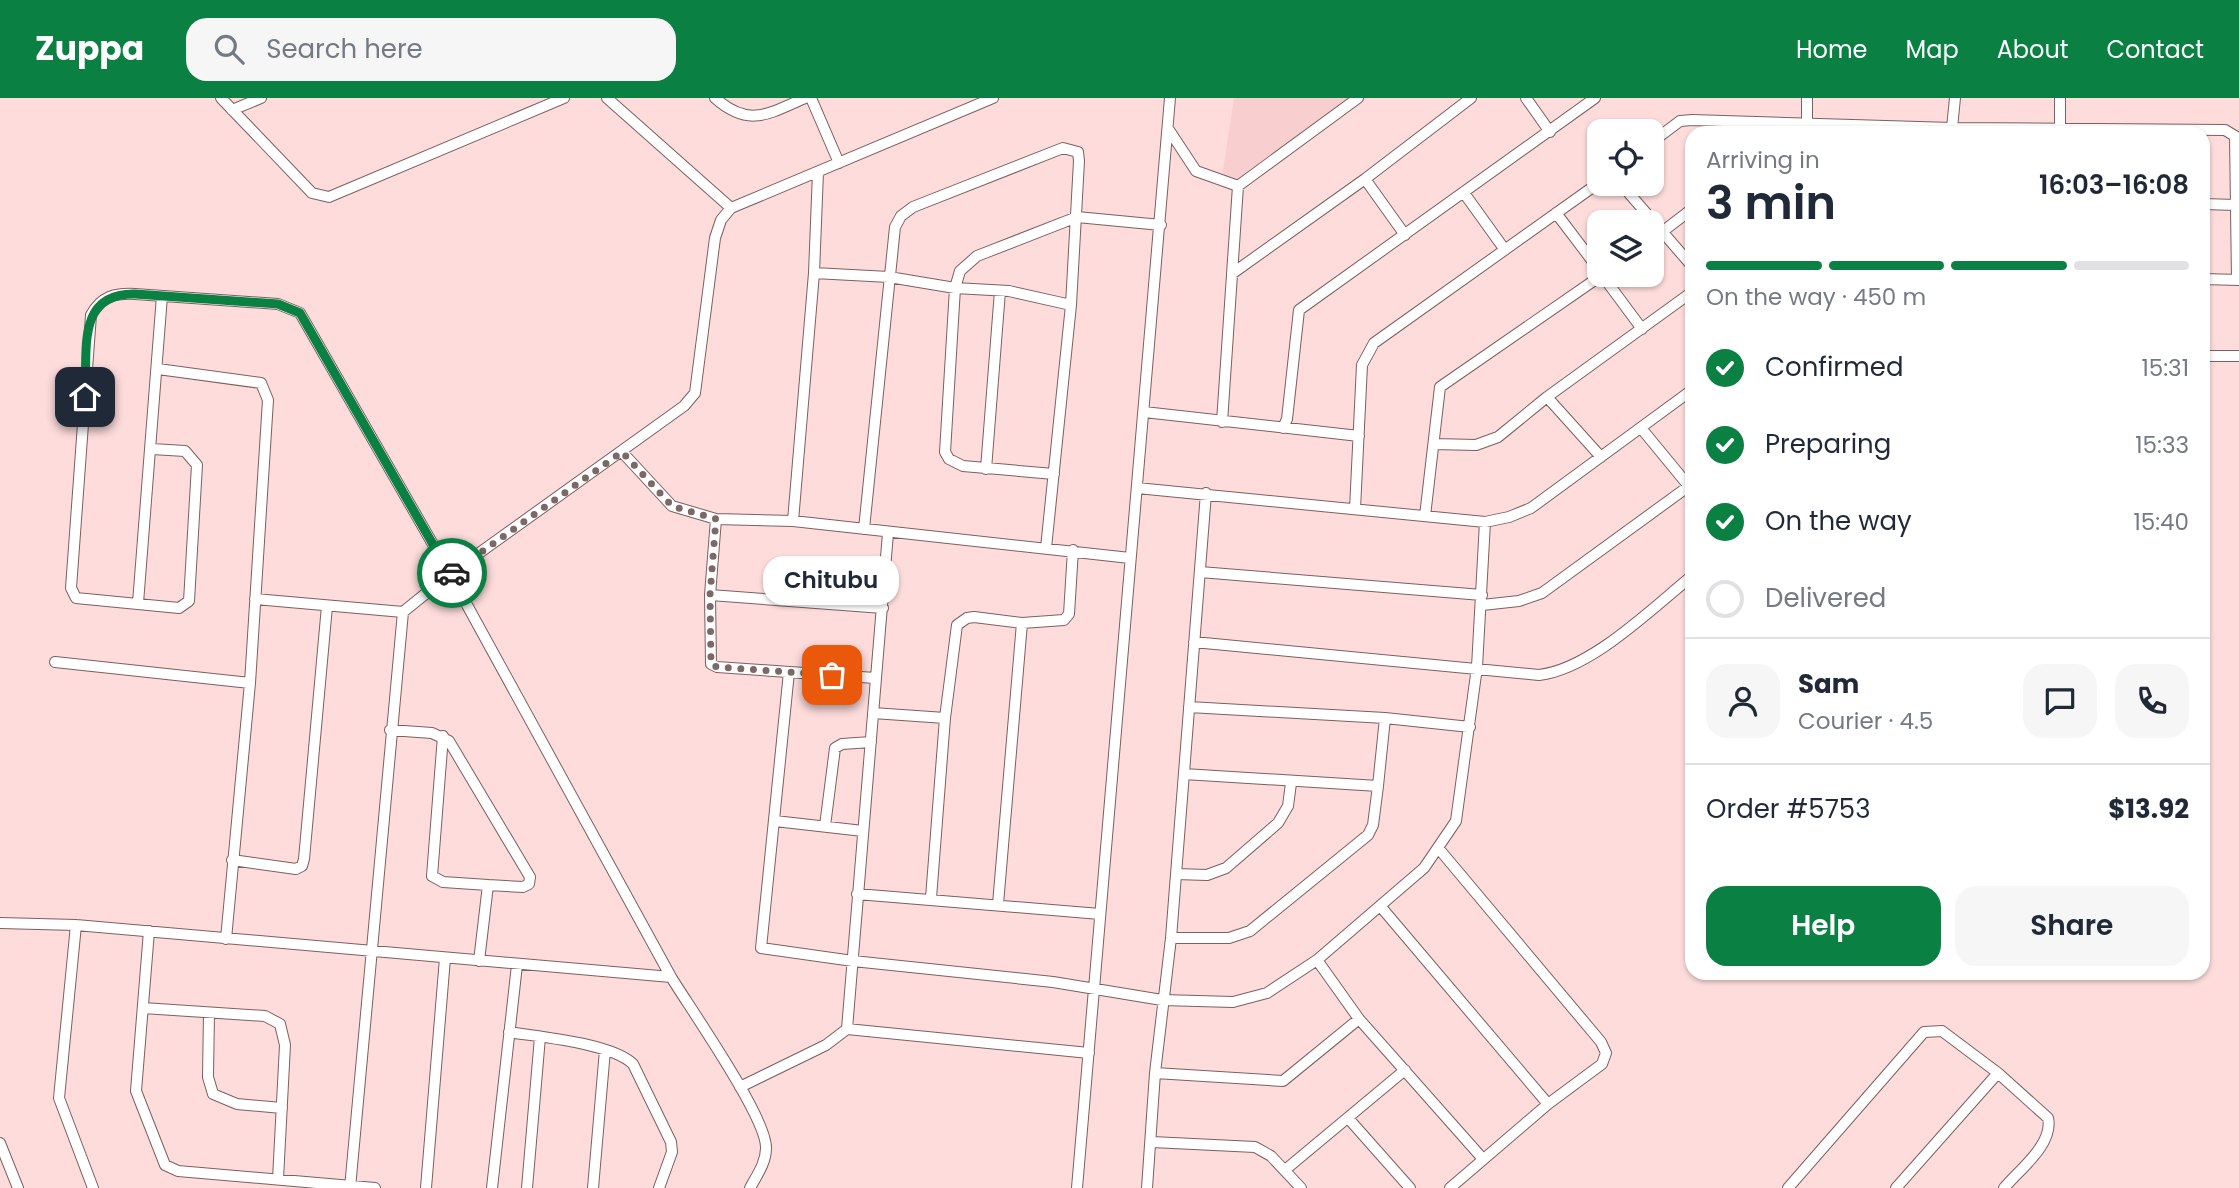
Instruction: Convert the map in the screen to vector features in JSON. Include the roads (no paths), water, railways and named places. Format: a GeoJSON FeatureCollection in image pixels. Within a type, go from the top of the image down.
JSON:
{"type":"FeatureCollection","features":[{"type":"Feature","properties":{"kind":"street"},"geometry":{"type":"LineString","coordinates":[[221,98],[312,193],[329,197],[564,98]]}},
{"type":"Feature","properties":{"kind":"street"},"geometry":{"type":"LineString","coordinates":[[233,110],[261,98]]}},
{"type":"Feature","properties":{"kind":"street"},"geometry":{"type":"LineString","coordinates":[[607,98],[731,208]]}},
{"type":"Feature","properties":{"kind":"street"},"geometry":{"type":"LineString","coordinates":[[715,98],[730,104],[748,117],[806,98]]}},
{"type":"Feature","properties":{"kind":"street"},"geometry":{"type":"LineString","coordinates":[[811,98],[839,163]]}},
{"type":"Feature","properties":{"kind":"street"},"geometry":{"type":"LineString","coordinates":[[255,599],[403,612],[450,574],[684,406],[695,393],[715,238],[731,208],[993,98]]}},
{"type":"Feature","properties":{"kind":"street"},"geometry":{"type":"LineString","coordinates":[[1077,1188],[1170,98]]}},
{"type":"Feature","properties":{"kind":"street"},"geometry":{"type":"LineString","coordinates":[[1238,186],[1357,98]]}},
{"type":"Feature","properties":{"kind":"street"},"geometry":{"type":"LineString","coordinates":[[1233,272],[1366,180],[1471,98]]}},
{"type":"Feature","properties":{"kind":"street"},"geometry":{"type":"LineString","coordinates":[[1526,98],[1550,132]]}},
{"type":"Feature","properties":{"kind":"street"},"geometry":{"type":"LineString","coordinates":[[1283,428],[1287,419],[1299,310],[1595,98]]}},
{"type":"Feature","properties":{"kind":"street"},"geometry":{"type":"LineString","coordinates":[[1807,98],[1807,124]]}},
{"type":"Feature","properties":{"kind":"street"},"geometry":{"type":"LineString","coordinates":[[1952,126],[1955,98]]}},
{"type":"Feature","properties":{"kind":"street"},"geometry":{"type":"LineString","coordinates":[[2060,98],[2060,126]]}},
{"type":"Feature","properties":{"kind":"street"},"geometry":{"type":"LineString","coordinates":[[1664,133],[1680,121],[1729,126]]}},
{"type":"Feature","properties":{"kind":"street"},"geometry":{"type":"LineString","coordinates":[[1778,126],[1833,126]]}},
{"type":"Feature","properties":{"kind":"street"},"geometry":{"type":"LineString","coordinates":[[1169,130],[1196,171],[1238,186]]}},
{"type":"Feature","properties":{"kind":"street"},"geometry":{"type":"LineString","coordinates":[[2210,132],[2231,132],[2235,136],[2238,280],[2210,279]]}},
{"type":"Feature","properties":{"kind":"street"},"geometry":{"type":"LineString","coordinates":[[864,529],[889,276],[895,228],[901,216],[913,207],[1063,148],[1077,152],[1077,217],[1071,305],[1046,548]]}},
{"type":"Feature","properties":{"kind":"street"},"geometry":{"type":"LineString","coordinates":[[793,522],[814,272],[818,172]]}},
{"type":"Feature","properties":{"kind":"street"},"geometry":{"type":"LineString","coordinates":[[1366,180],[1405,235]]}},
{"type":"Feature","properties":{"kind":"street"},"geometry":{"type":"LineString","coordinates":[[1222,422],[1238,186]]}},
{"type":"Feature","properties":{"kind":"street"},"geometry":{"type":"LineString","coordinates":[[1355,509],[1362,365],[1374,343],[1587,191]]}},
{"type":"Feature","properties":{"kind":"street"},"geometry":{"type":"LineString","coordinates":[[1464,193],[1505,250]]}},
{"type":"Feature","properties":{"kind":"street"},"geometry":{"type":"LineString","coordinates":[[1631,196],[1643,210]]}},
{"type":"Feature","properties":{"kind":"street"},"geometry":{"type":"LineString","coordinates":[[2210,204],[2236,205]]}},
{"type":"Feature","properties":{"kind":"street"},"geometry":{"type":"LineString","coordinates":[[1556,213],[1587,255]]}},
{"type":"Feature","properties":{"kind":"street"},"geometry":{"type":"LineString","coordinates":[[1664,230],[1685,214]]}},
{"type":"Feature","properties":{"kind":"street"},"geometry":{"type":"LineString","coordinates":[[1055,474],[986,469],[955,464],[949,459],[943,443],[955,288],[960,271],[977,256],[1077,217],[1161,225]]}},
{"type":"Feature","properties":{"kind":"street"},"geometry":{"type":"LineString","coordinates":[[1664,234],[1685,259]]}},
{"type":"Feature","properties":{"kind":"street"},"geometry":{"type":"LineString","coordinates":[[814,272],[889,276],[955,288],[1000,291],[1071,305]]}},
{"type":"Feature","properties":{"kind":"street"},"geometry":{"type":"LineString","coordinates":[[1425,516],[1440,387],[1587,284]]}},
{"type":"Feature","properties":{"kind":"street"},"geometry":{"type":"LineString","coordinates":[[1611,287],[1642,328]]}},
{"type":"Feature","properties":{"kind":"street"},"geometry":{"type":"LineString","coordinates":[[986,469],[1000,291]]}},
{"type":"Feature","properties":{"kind":"street"},"geometry":{"type":"LineString","coordinates":[[152,449],[185,451],[197,465],[190,596],[187,605],[179,608],[76,598],[71,588],[91,315],[104,298],[116,293],[278,304],[300,313],[450,574],[671,977],[740,1087],[766,1147],[764,1163],[750,1188]]}},
{"type":"Feature","properties":{"kind":"street"},"geometry":{"type":"LineString","coordinates":[[138,603],[162,296]]}},
{"type":"Feature","properties":{"kind":"street"},"geometry":{"type":"LineString","coordinates":[[1434,444],[1485,444],[1498,437],[1685,297]]}},
{"type":"Feature","properties":{"kind":"street"},"geometry":{"type":"LineString","coordinates":[[2210,356],[2239,356]]}},
{"type":"Feature","properties":{"kind":"street"},"geometry":{"type":"LineString","coordinates":[[158,369],[261,383],[268,400],[250,683],[226,939]]}},
{"type":"Feature","properties":{"kind":"street"},"geometry":{"type":"LineString","coordinates":[[1137,488],[1485,522],[1509,517],[1531,508],[1685,395]]}},
{"type":"Feature","properties":{"kind":"street"},"geometry":{"type":"LineString","coordinates":[[1548,397],[1601,457]]}},
{"type":"Feature","properties":{"kind":"street"},"geometry":{"type":"LineString","coordinates":[[1144,412],[1359,436]]}},
{"type":"Feature","properties":{"kind":"street"},"geometry":{"type":"LineString","coordinates":[[1641,428],[1685,481]]}},
{"type":"Feature","properties":{"kind":"street"},"geometry":{"type":"LineString","coordinates":[[622,452],[672,506],[716,519],[793,522],[1130,558]]}},
{"type":"Feature","properties":{"kind":"street"},"geometry":{"type":"LineString","coordinates":[[1200,572],[1482,600],[1519,601],[1542,593],[1685,492]]}},
{"type":"Feature","properties":{"kind":"street"},"geometry":{"type":"LineString","coordinates":[[1147,1188],[1162,1000],[1171,938],[1206,493]]}},
{"type":"Feature","properties":{"kind":"street"},"geometry":{"type":"LineString","coordinates":[[716,519],[710,595],[711,664],[717,667],[875,678]]}},
{"type":"Feature","properties":{"kind":"street"},"geometry":{"type":"LineString","coordinates":[[789,672],[761,948],[853,961],[1053,982],[1162,1000],[1233,1002],[1256,998],[1317,960],[1381,907],[1424,868],[1456,821],[1477,667],[1485,522]]}},
{"type":"Feature","properties":{"kind":"street"},"geometry":{"type":"LineString","coordinates":[[740,1087],[843,1036],[847,1029],[888,533]]}},
{"type":"Feature","properties":{"kind":"street"},"geometry":{"type":"LineString","coordinates":[[931,898],[945,719],[957,625],[974,617],[1022,623],[1052,623],[1064,620],[1069,614],[1073,550]]}},
{"type":"Feature","properties":{"kind":"street"},"geometry":{"type":"LineString","coordinates":[[1194,642],[1539,675],[1559,673],[1632,624],[1685,582]]}},
{"type":"Feature","properties":{"kind":"street"},"geometry":{"type":"LineString","coordinates":[[710,595],[883,608]]}},
{"type":"Feature","properties":{"kind":"street"},"geometry":{"type":"LineString","coordinates":[[232,860],[296,869],[302,866],[327,606]]}},
{"type":"Feature","properties":{"kind":"street"},"geometry":{"type":"LineString","coordinates":[[350,1187],[390,730],[403,612]]}},
{"type":"Feature","properties":{"kind":"street"},"geometry":{"type":"LineString","coordinates":[[998,904],[1022,623]]}},
{"type":"Feature","properties":{"kind":"street"},"geometry":{"type":"LineString","coordinates":[[55,662],[250,683]]}},
{"type":"Feature","properties":{"kind":"street"},"geometry":{"type":"LineString","coordinates":[[1189,707],[1385,718],[1470,727]]}},
{"type":"Feature","properties":{"kind":"street"},"geometry":{"type":"LineString","coordinates":[[873,713],[945,719]]}},
{"type":"Feature","properties":{"kind":"street"},"geometry":{"type":"LineString","coordinates":[[1171,938],[1229,938],[1250,931],[1368,835],[1373,825],[1385,718]]}},
{"type":"Feature","properties":{"kind":"street"},"geometry":{"type":"LineString","coordinates":[[390,730],[443,736],[460,756],[530,877],[527,887],[443,882],[432,876],[443,736]]}},
{"type":"Feature","properties":{"kind":"street"},"geometry":{"type":"LineString","coordinates":[[825,826],[835,748],[842,744],[871,742]]}},
{"type":"Feature","properties":{"kind":"street"},"geometry":{"type":"LineString","coordinates":[[1184,774],[1291,783],[1378,786]]}},
{"type":"Feature","properties":{"kind":"street"},"geometry":{"type":"LineString","coordinates":[[1176,874],[1207,875],[1226,868],[1278,823],[1288,806],[1291,783]]}},
{"type":"Feature","properties":{"kind":"street"},"geometry":{"type":"LineString","coordinates":[[775,821],[863,831]]}},
{"type":"Feature","properties":{"kind":"street"},"geometry":{"type":"LineString","coordinates":[[1439,849],[1604,1047],[1606,1059],[1548,1104],[1450,1188]]}},
{"type":"Feature","properties":{"kind":"street"},"geometry":{"type":"LineString","coordinates":[[479,961],[488,885]]}},
{"type":"Feature","properties":{"kind":"street"},"geometry":{"type":"LineString","coordinates":[[857,894],[1100,914]]}},
{"type":"Feature","properties":{"kind":"street"},"geometry":{"type":"LineString","coordinates":[[1381,907],[1548,1104]]}},
{"type":"Feature","properties":{"kind":"street"},"geometry":{"type":"LineString","coordinates":[[0,923],[76,925],[671,977]]}},
{"type":"Feature","properties":{"kind":"street"},"geometry":{"type":"LineString","coordinates":[[76,925],[59,1098],[93,1188]]}},
{"type":"Feature","properties":{"kind":"street"},"geometry":{"type":"LineString","coordinates":[[149,932],[136,1091],[165,1165],[178,1171],[375,1188]]}},
{"type":"Feature","properties":{"kind":"street"},"geometry":{"type":"LineString","coordinates":[[426,1188],[445,958]]}},
{"type":"Feature","properties":{"kind":"street"},"geometry":{"type":"LineString","coordinates":[[1317,960],[1359,1019],[1483,1159]]}},
{"type":"Feature","properties":{"kind":"street"},"geometry":{"type":"LineString","coordinates":[[492,1188],[517,965]]}},
{"type":"Feature","properties":{"kind":"street"},"geometry":{"type":"LineString","coordinates":[[143,1008],[265,1016],[280,1024],[285,1045],[278,1179]]}},
{"type":"Feature","properties":{"kind":"street"},"geometry":{"type":"LineString","coordinates":[[209,1013],[208,1077],[213,1094],[237,1104],[282,1108]]}},
{"type":"Feature","properties":{"kind":"street"},"geometry":{"type":"LineString","coordinates":[[1155,1073],[1283,1081],[1359,1019]]}},
{"type":"Feature","properties":{"kind":"street"},"geometry":{"type":"LineString","coordinates":[[847,1029],[1089,1053]]}},
{"type":"Feature","properties":{"kind":"street"},"geometry":{"type":"LineString","coordinates":[[1788,1188],[1924,1032],[1942,1031],[1998,1073],[2048,1118],[2050,1126],[2045,1141],[2004,1188]]}},
{"type":"Feature","properties":{"kind":"street"},"geometry":{"type":"LineString","coordinates":[[509,1032],[605,1050],[622,1055],[633,1063],[671,1142],[672,1152],[659,1188]]}},
{"type":"Feature","properties":{"kind":"street"},"geometry":{"type":"LineString","coordinates":[[527,1188],[540,1037]]}},
{"type":"Feature","properties":{"kind":"street"},"geometry":{"type":"LineString","coordinates":[[593,1188],[605,1050]]}},
{"type":"Feature","properties":{"kind":"street"},"geometry":{"type":"LineString","coordinates":[[1285,1170],[1405,1070]]}},
{"type":"Feature","properties":{"kind":"street"},"geometry":{"type":"LineString","coordinates":[[1896,1188],[1998,1073]]}},
{"type":"Feature","properties":{"kind":"street"},"geometry":{"type":"LineString","coordinates":[[1348,1118],[1410,1188]]}},
{"type":"Feature","properties":{"kind":"street"},"geometry":{"type":"LineString","coordinates":[[1152,1142],[1255,1147],[1264,1150],[1301,1188]]}},
{"type":"Feature","properties":{"kind":"street"},"geometry":{"type":"LineString","coordinates":[[0,1143],[18,1188]]}},
{"type":"Feature","properties":{"kind":"place","name":"Chitubu"},"geometry":{"type":"Point","coordinates":[832,675]}}]}
